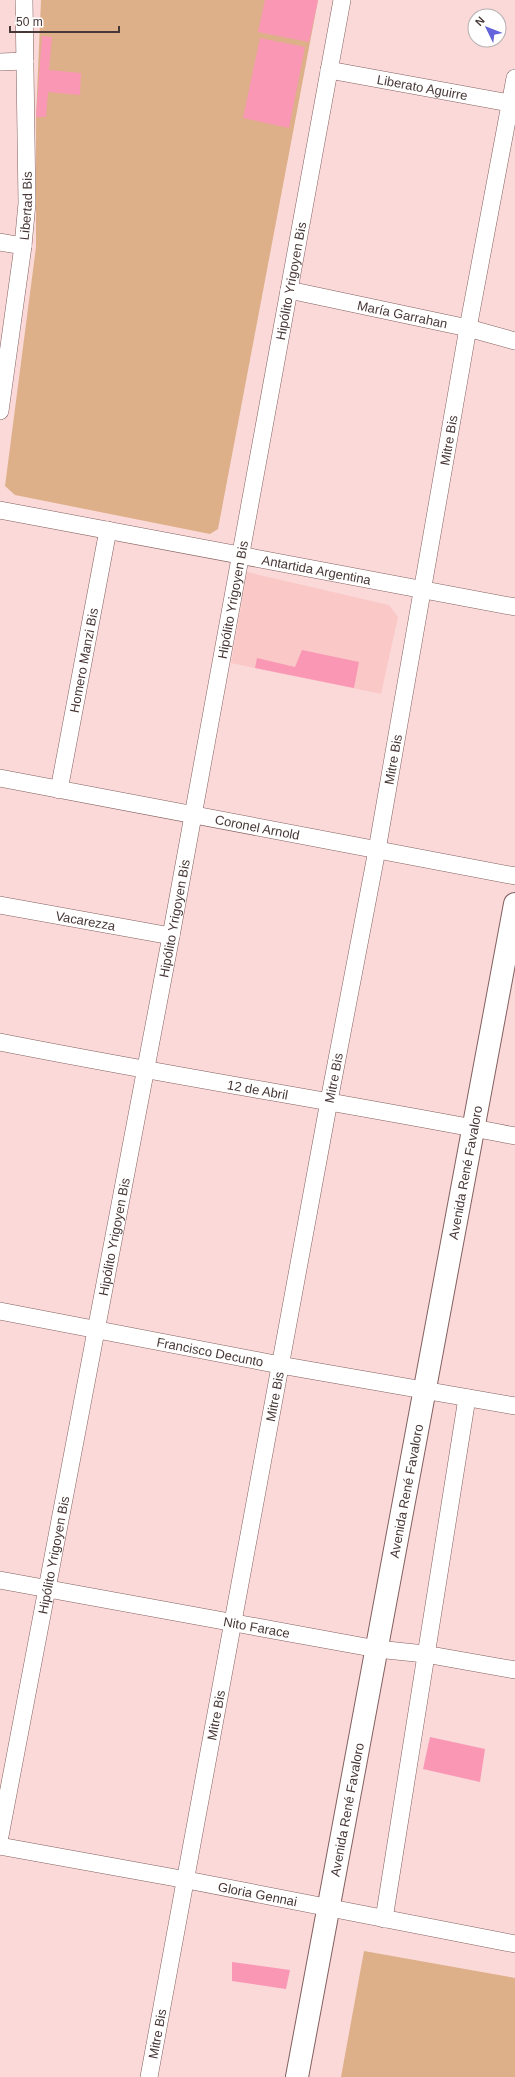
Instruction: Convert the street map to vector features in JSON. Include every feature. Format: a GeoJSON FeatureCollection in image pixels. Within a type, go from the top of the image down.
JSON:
{"type":"FeatureCollection","features":[{"type":"Feature","properties":{"kind":"main road","name":"Avenida René Favaloro"},"geometry":{"type":"LineString","coordinates":[[297,2077],[515,904]]}},
{"type":"Feature","properties":{"kind":"street","name":"Libertad Bis"},"geometry":{"type":"LineString","coordinates":[[0,411],[3,375],[23,246],[27,203],[24,0]]}},
{"type":"Feature","properties":{"kind":"street","name":"Hipólito Yrigoyen Bis"},"geometry":{"type":"LineString","coordinates":[[0,1836],[171,936],[342,0]]}},
{"type":"Feature","properties":{"kind":"street"},"geometry":{"type":"LineString","coordinates":[[0,62],[25,61]]}},
{"type":"Feature","properties":{"kind":"street","name":"Liberato Aguirre"},"geometry":{"type":"LineString","coordinates":[[329,70],[513,103]]}},
{"type":"Feature","properties":{"kind":"street","name":"Mitre Bis"},"geometry":{"type":"LineString","coordinates":[[149,2077],[187,1880],[232,1622],[377,850],[468,328],[513,103],[515,78]]}},
{"type":"Feature","properties":{"kind":"street"},"geometry":{"type":"LineString","coordinates":[[0,242],[23,246]]}},
{"type":"Feature","properties":{"kind":"street","name":"María Garrahan"},"geometry":{"type":"LineString","coordinates":[[289,290],[468,328],[515,341]]}},
{"type":"Feature","properties":{"kind":"street","name":"Antartida Argentina"},"geometry":{"type":"LineString","coordinates":[[0,510],[515,607]]}},
{"type":"Feature","properties":{"kind":"street","name":"Homero Manzi Bis"},"geometry":{"type":"LineString","coordinates":[[59,790],[108,530]]}},
{"type":"Feature","properties":{"kind":"street","name":"Coronel Arnold"},"geometry":{"type":"LineString","coordinates":[[0,778],[515,876]]}},
{"type":"Feature","properties":{"kind":"street","name":"Vacarezza"},"geometry":{"type":"LineString","coordinates":[[0,905],[171,936]]}},
{"type":"Feature","properties":{"kind":"street","name":"12 de Abril"},"geometry":{"type":"LineString","coordinates":[[0,1042],[145,1071],[329,1101],[515,1136]]}},
{"type":"Feature","properties":{"kind":"street","name":"Francisco Decunto"},"geometry":{"type":"LineString","coordinates":[[0,1311],[96,1331],[280,1365],[515,1406]]}},
{"type":"Feature","properties":{"kind":"street"},"geometry":{"type":"LineString","coordinates":[[384,1919],[425,1654],[467,1398]]}},
{"type":"Feature","properties":{"kind":"street","name":"Nito Farace"},"geometry":{"type":"LineString","coordinates":[[0,1580],[376,1649],[425,1654],[515,1670]]}},
{"type":"Feature","properties":{"kind":"street","name":"Gloria Gennai"},"geometry":{"type":"LineString","coordinates":[[0,1846],[187,1880],[515,1944]]}},
{"type":"Feature","properties":{"kind":"shaded area"},"geometry":{"type":"Polygon","coordinates":[[[41,0],[318,0],[218,529],[210,534],[15,495],[5,486],[36,247],[36,117],[41,0]]]}},
{"type":"Feature","properties":{"kind":"shaded area"},"geometry":{"type":"Polygon","coordinates":[[[247,572],[389,605],[398,617],[381,694],[231,663],[247,572]]]}},
{"type":"Feature","properties":{"kind":"shaded area"},"geometry":{"type":"Polygon","coordinates":[[[364,1951],[515,1978],[515,2077],[341,2077],[364,1951]]]}},
{"type":"Feature","properties":{"kind":"building"},"geometry":{"type":"Polygon","coordinates":[[[265,0],[318,0],[309,42],[258,32],[265,0]]]}},
{"type":"Feature","properties":{"kind":"building"},"geometry":{"type":"Polygon","coordinates":[[[42,36],[52,37],[49,70],[81,73],[80,95],[48,92],[46,117],[36,117],[42,36]]]}},
{"type":"Feature","properties":{"kind":"building"},"geometry":{"type":"Polygon","coordinates":[[[260,38],[305,47],[289,128],[243,118],[260,38]]]}},
{"type":"Feature","properties":{"kind":"building"},"geometry":{"type":"Polygon","coordinates":[[[302,650],[359,662],[354,688],[255,668],[257,658],[295,667],[302,650]]]}},
{"type":"Feature","properties":{"kind":"building"},"geometry":{"type":"Polygon","coordinates":[[[430,1737],[485,1749],[480,1782],[423,1769],[430,1737]]]}},
{"type":"Feature","properties":{"kind":"building"},"geometry":{"type":"Polygon","coordinates":[[[232,1962],[290,1970],[286,1989],[232,1981],[232,1962]]]}}]}
